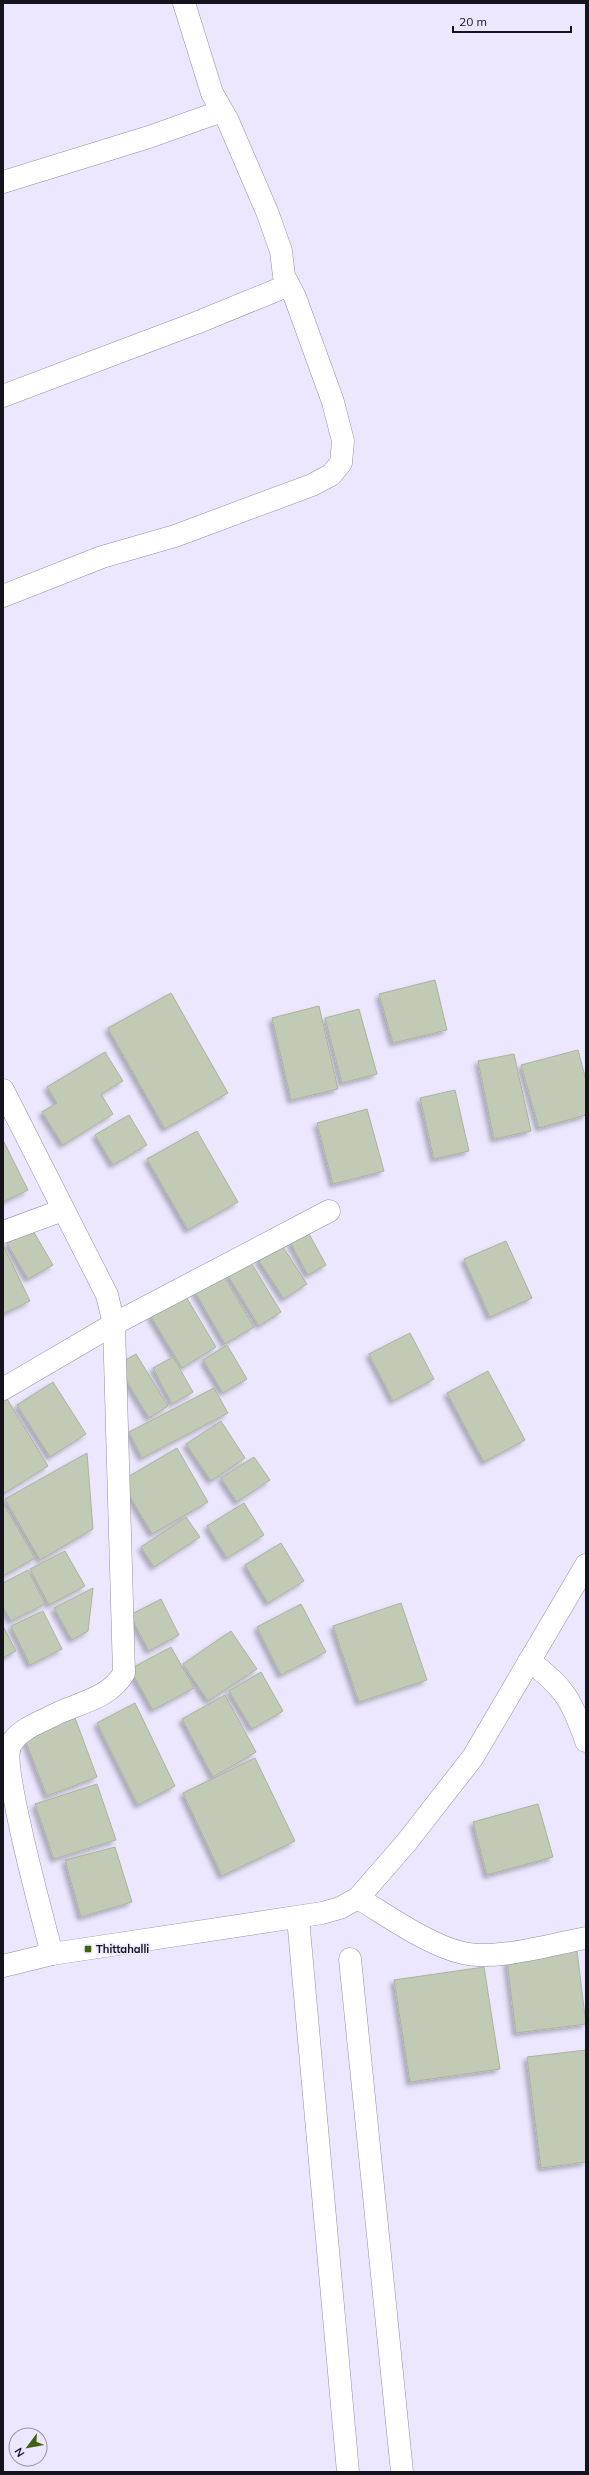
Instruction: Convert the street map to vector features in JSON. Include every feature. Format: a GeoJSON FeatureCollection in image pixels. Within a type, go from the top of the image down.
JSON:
{"type":"FeatureCollection","features":[{"type":"Feature","properties":{"kind":"street"},"geometry":{"type":"LineString","coordinates":[[3,596],[102,557],[175,536],[312,486],[331,475],[341,463],[343,441],[334,402],[289,285],[284,276],[281,251],[268,214],[205,74],[184,3]]}},
{"type":"Feature","properties":{"kind":"street"},"geometry":{"type":"LineString","coordinates":[[3,182],[222,111]]}},
{"type":"Feature","properties":{"kind":"street"},"geometry":{"type":"LineString","coordinates":[[3,396],[196,324],[289,285]]}},
{"type":"Feature","properties":{"kind":"street"},"geometry":{"type":"LineString","coordinates":[[3,1090],[107,1295],[114,1324],[124,1673],[117,1685],[108,1692],[60,1712],[7,1741],[8,1763],[15,1797],[52,1954]]}},
{"type":"Feature","properties":{"kind":"street"},"geometry":{"type":"LineString","coordinates":[[3,1232],[63,1210]]}},
{"type":"Feature","properties":{"kind":"street"},"geometry":{"type":"LineString","coordinates":[[3,1389],[114,1324],[329,1211]]}},
{"type":"Feature","properties":{"kind":"street"},"geometry":{"type":"LineString","coordinates":[[3,1966],[52,1954],[298,1918],[340,1908],[358,1898],[406,1843],[473,1757],[586,1565]]}},
{"type":"Feature","properties":{"kind":"street"},"geometry":{"type":"LineString","coordinates":[[529,1661],[554,1679],[574,1707],[586,1741]]}},
{"type":"Feature","properties":{"kind":"street"},"geometry":{"type":"LineString","coordinates":[[358,1898],[443,1947],[464,1954],[488,1955],[586,1938]]}},
{"type":"Feature","properties":{"kind":"street"},"geometry":{"type":"LineString","coordinates":[[298,1918],[348,2472]]}},
{"type":"Feature","properties":{"kind":"street"},"geometry":{"type":"LineString","coordinates":[[350,1959],[402,2472]]}},
{"type":"Feature","properties":{"kind":"building"},"geometry":{"type":"Polygon","coordinates":[[[435,980],[447,1030],[393,1043],[379,994],[435,980]]]}},
{"type":"Feature","properties":{"kind":"building"},"geometry":{"type":"Polygon","coordinates":[[[171,993],[228,1093],[165,1129],[108,1028],[171,993]]]}},
{"type":"Feature","properties":{"kind":"building"},"geometry":{"type":"Polygon","coordinates":[[[319,1006],[338,1089],[291,1100],[272,1018],[319,1006]]]}},
{"type":"Feature","properties":{"kind":"building"},"geometry":{"type":"Polygon","coordinates":[[[359,1009],[377,1074],[342,1083],[325,1018],[359,1009]]]}},
{"type":"Feature","properties":{"kind":"building"},"geometry":{"type":"Polygon","coordinates":[[[578,1050],[586,1080],[586,1115],[539,1128],[521,1065],[578,1050]]]}},
{"type":"Feature","properties":{"kind":"building"},"geometry":{"type":"Polygon","coordinates":[[[105,1052],[123,1081],[101,1094],[113,1114],[63,1145],[42,1112],[57,1103],[47,1087],[105,1052]]]}},
{"type":"Feature","properties":{"kind":"building"},"geometry":{"type":"Polygon","coordinates":[[[514,1054],[531,1131],[494,1139],[478,1061],[514,1054]]]}},
{"type":"Feature","properties":{"kind":"building"},"geometry":{"type":"Polygon","coordinates":[[[455,1090],[469,1151],[434,1159],[420,1098],[455,1090]]]}},
{"type":"Feature","properties":{"kind":"building"},"geometry":{"type":"Polygon","coordinates":[[[367,1109],[384,1171],[333,1184],[317,1123],[367,1109]]]}},
{"type":"Feature","properties":{"kind":"building"},"geometry":{"type":"Polygon","coordinates":[[[129,1115],[147,1145],[113,1165],[95,1135],[129,1115]]]}},
{"type":"Feature","properties":{"kind":"building"},"geometry":{"type":"Polygon","coordinates":[[[197,1131],[238,1202],[188,1230],[147,1159],[197,1131]]]}},
{"type":"Feature","properties":{"kind":"building"},"geometry":{"type":"Polygon","coordinates":[[[3,1140],[28,1190],[3,1202],[3,1140]]]}},
{"type":"Feature","properties":{"kind":"building"},"geometry":{"type":"Polygon","coordinates":[[[32,1229],[53,1265],[28,1279],[7,1243],[32,1229]]]}},
{"type":"Feature","properties":{"kind":"building"},"geometry":{"type":"Polygon","coordinates":[[[308,1232],[326,1265],[308,1275],[290,1242],[308,1232]]]}},
{"type":"Feature","properties":{"kind":"building"},"geometry":{"type":"Polygon","coordinates":[[[506,1241],[532,1298],[490,1317],[464,1259],[506,1241]]]}},
{"type":"Feature","properties":{"kind":"building"},"geometry":{"type":"Polygon","coordinates":[[[281,1244],[307,1284],[284,1299],[258,1259],[281,1244]]]}},
{"type":"Feature","properties":{"kind":"building"},"geometry":{"type":"Polygon","coordinates":[[[3,1245],[30,1301],[3,1314],[3,1245]]]}},
{"type":"Feature","properties":{"kind":"building"},"geometry":{"type":"Polygon","coordinates":[[[250,1261],[281,1312],[259,1326],[227,1274],[250,1261]]]}},
{"type":"Feature","properties":{"kind":"building"},"geometry":{"type":"Polygon","coordinates":[[[222,1273],[254,1327],[225,1344],[194,1290],[222,1273]]]}},
{"type":"Feature","properties":{"kind":"building"},"geometry":{"type":"Polygon","coordinates":[[[185,1295],[216,1347],[182,1368],[150,1315],[185,1295]]]}},
{"type":"Feature","properties":{"kind":"building"},"geometry":{"type":"Polygon","coordinates":[[[410,1333],[434,1379],[393,1401],[369,1354],[410,1333]]]}},
{"type":"Feature","properties":{"kind":"building"},"geometry":{"type":"Polygon","coordinates":[[[227,1345],[247,1379],[223,1393],[203,1360],[227,1345]]]}},
{"type":"Feature","properties":{"kind":"building"},"geometry":{"type":"Polygon","coordinates":[[[136,1354],[168,1406],[149,1418],[117,1365],[136,1354]]]}},
{"type":"Feature","properties":{"kind":"building"},"geometry":{"type":"Polygon","coordinates":[[[173,1357],[193,1392],[172,1404],[153,1368],[173,1357]]]}},
{"type":"Feature","properties":{"kind":"building"},"geometry":{"type":"Polygon","coordinates":[[[488,1371],[525,1440],[484,1462],[447,1393],[488,1371]]]}},
{"type":"Feature","properties":{"kind":"building"},"geometry":{"type":"Polygon","coordinates":[[[53,1382],[86,1434],[50,1457],[17,1405],[53,1382]]]}},
{"type":"Feature","properties":{"kind":"building"},"geometry":{"type":"Polygon","coordinates":[[[214,1388],[228,1413],[142,1458],[129,1432],[214,1388]]]}},
{"type":"Feature","properties":{"kind":"building"},"geometry":{"type":"Polygon","coordinates":[[[3,1394],[48,1466],[3,1494],[3,1394]]]}},
{"type":"Feature","properties":{"kind":"building"},"geometry":{"type":"Polygon","coordinates":[[[221,1421],[245,1458],[211,1481],[186,1444],[221,1421]]]}},
{"type":"Feature","properties":{"kind":"building"},"geometry":{"type":"Polygon","coordinates":[[[177,1448],[208,1502],[152,1534],[121,1481],[177,1448]]]}},
{"type":"Feature","properties":{"kind":"building"},"geometry":{"type":"Polygon","coordinates":[[[87,1453],[93,1529],[40,1560],[5,1499],[87,1453]]]}},
{"type":"Feature","properties":{"kind":"building"},"geometry":{"type":"Polygon","coordinates":[[[254,1457],[270,1480],[237,1502],[221,1478],[254,1457]]]}},
{"type":"Feature","properties":{"kind":"building"},"geometry":{"type":"Polygon","coordinates":[[[244,1503],[264,1535],[227,1558],[207,1526],[244,1503]]]}},
{"type":"Feature","properties":{"kind":"building"},"geometry":{"type":"Polygon","coordinates":[[[4,1505],[35,1558],[3,1576],[3,1506],[4,1505]]]}},
{"type":"Feature","properties":{"kind":"building"},"geometry":{"type":"Polygon","coordinates":[[[186,1517],[200,1537],[154,1567],[141,1547],[186,1517]]]}},
{"type":"Feature","properties":{"kind":"building"},"geometry":{"type":"Polygon","coordinates":[[[281,1543],[304,1581],[268,1603],[245,1565],[281,1543]]]}},
{"type":"Feature","properties":{"kind":"building"},"geometry":{"type":"Polygon","coordinates":[[[65,1551],[85,1586],[49,1605],[30,1569],[65,1551]]]}},
{"type":"Feature","properties":{"kind":"building"},"geometry":{"type":"Polygon","coordinates":[[[28,1570],[45,1604],[11,1621],[3,1607],[3,1583],[28,1570]]]}},
{"type":"Feature","properties":{"kind":"building"},"geometry":{"type":"Polygon","coordinates":[[[93,1588],[88,1631],[72,1640],[54,1608],[93,1588]]]}},
{"type":"Feature","properties":{"kind":"building"},"geometry":{"type":"Polygon","coordinates":[[[161,1599],[179,1635],[149,1651],[130,1615],[161,1599]]]}},
{"type":"Feature","properties":{"kind":"building"},"geometry":{"type":"Polygon","coordinates":[[[401,1603],[427,1680],[359,1702],[333,1626],[401,1603]]]}},
{"type":"Feature","properties":{"kind":"building"},"geometry":{"type":"Polygon","coordinates":[[[301,1604],[326,1652],[281,1675],[257,1627],[301,1604]]]}},
{"type":"Feature","properties":{"kind":"building"},"geometry":{"type":"Polygon","coordinates":[[[43,1611],[62,1649],[30,1665],[11,1626],[43,1611]]]}},
{"type":"Feature","properties":{"kind":"building"},"geometry":{"type":"Polygon","coordinates":[[[3,1626],[16,1651],[3,1658],[3,1626]]]}},
{"type":"Feature","properties":{"kind":"building"},"geometry":{"type":"Polygon","coordinates":[[[231,1631],[257,1669],[208,1701],[183,1664],[231,1631]]]}},
{"type":"Feature","properties":{"kind":"building"},"geometry":{"type":"Polygon","coordinates":[[[171,1647],[194,1688],[153,1710],[130,1669],[171,1647]]]}},
{"type":"Feature","properties":{"kind":"building"},"geometry":{"type":"Polygon","coordinates":[[[261,1672],[283,1711],[252,1729],[229,1691],[261,1672]]]}},
{"type":"Feature","properties":{"kind":"building"},"geometry":{"type":"Polygon","coordinates":[[[225,1695],[256,1752],[213,1777],[182,1719],[225,1695]]]}},
{"type":"Feature","properties":{"kind":"building"},"geometry":{"type":"Polygon","coordinates":[[[135,1703],[175,1786],[138,1805],[97,1723],[135,1703]]]}},
{"type":"Feature","properties":{"kind":"building"},"geometry":{"type":"Polygon","coordinates":[[[75,1718],[97,1777],[47,1796],[24,1737],[75,1718]]]}},
{"type":"Feature","properties":{"kind":"building"},"geometry":{"type":"Polygon","coordinates":[[[255,1758],[295,1841],[222,1876],[183,1793],[255,1758]]]}},
{"type":"Feature","properties":{"kind":"building"},"geometry":{"type":"Polygon","coordinates":[[[97,1784],[116,1840],[54,1859],[35,1804],[97,1784]]]}},
{"type":"Feature","properties":{"kind":"building"},"geometry":{"type":"Polygon","coordinates":[[[538,1804],[553,1857],[487,1875],[473,1822],[538,1804]]]}},
{"type":"Feature","properties":{"kind":"building"},"geometry":{"type":"Polygon","coordinates":[[[115,1847],[132,1902],[81,1917],[65,1860],[115,1847]]]}},
{"type":"Feature","properties":{"kind":"building"},"geometry":{"type":"Polygon","coordinates":[[[577,1951],[586,2024],[516,2033],[507,1961],[577,1951]]]}},
{"type":"Feature","properties":{"kind":"building"},"geometry":{"type":"Polygon","coordinates":[[[484,1967],[500,2069],[410,2082],[394,1980],[484,1967]]]}},
{"type":"Feature","properties":{"kind":"building"},"geometry":{"type":"Polygon","coordinates":[[[586,2050],[586,2162],[541,2168],[527,2057],[586,2050]]]}},
{"type":"Feature","properties":{"kind":"place","name":"Thittahalli"},"geometry":{"type":"Point","coordinates":[88,1949]}}]}
